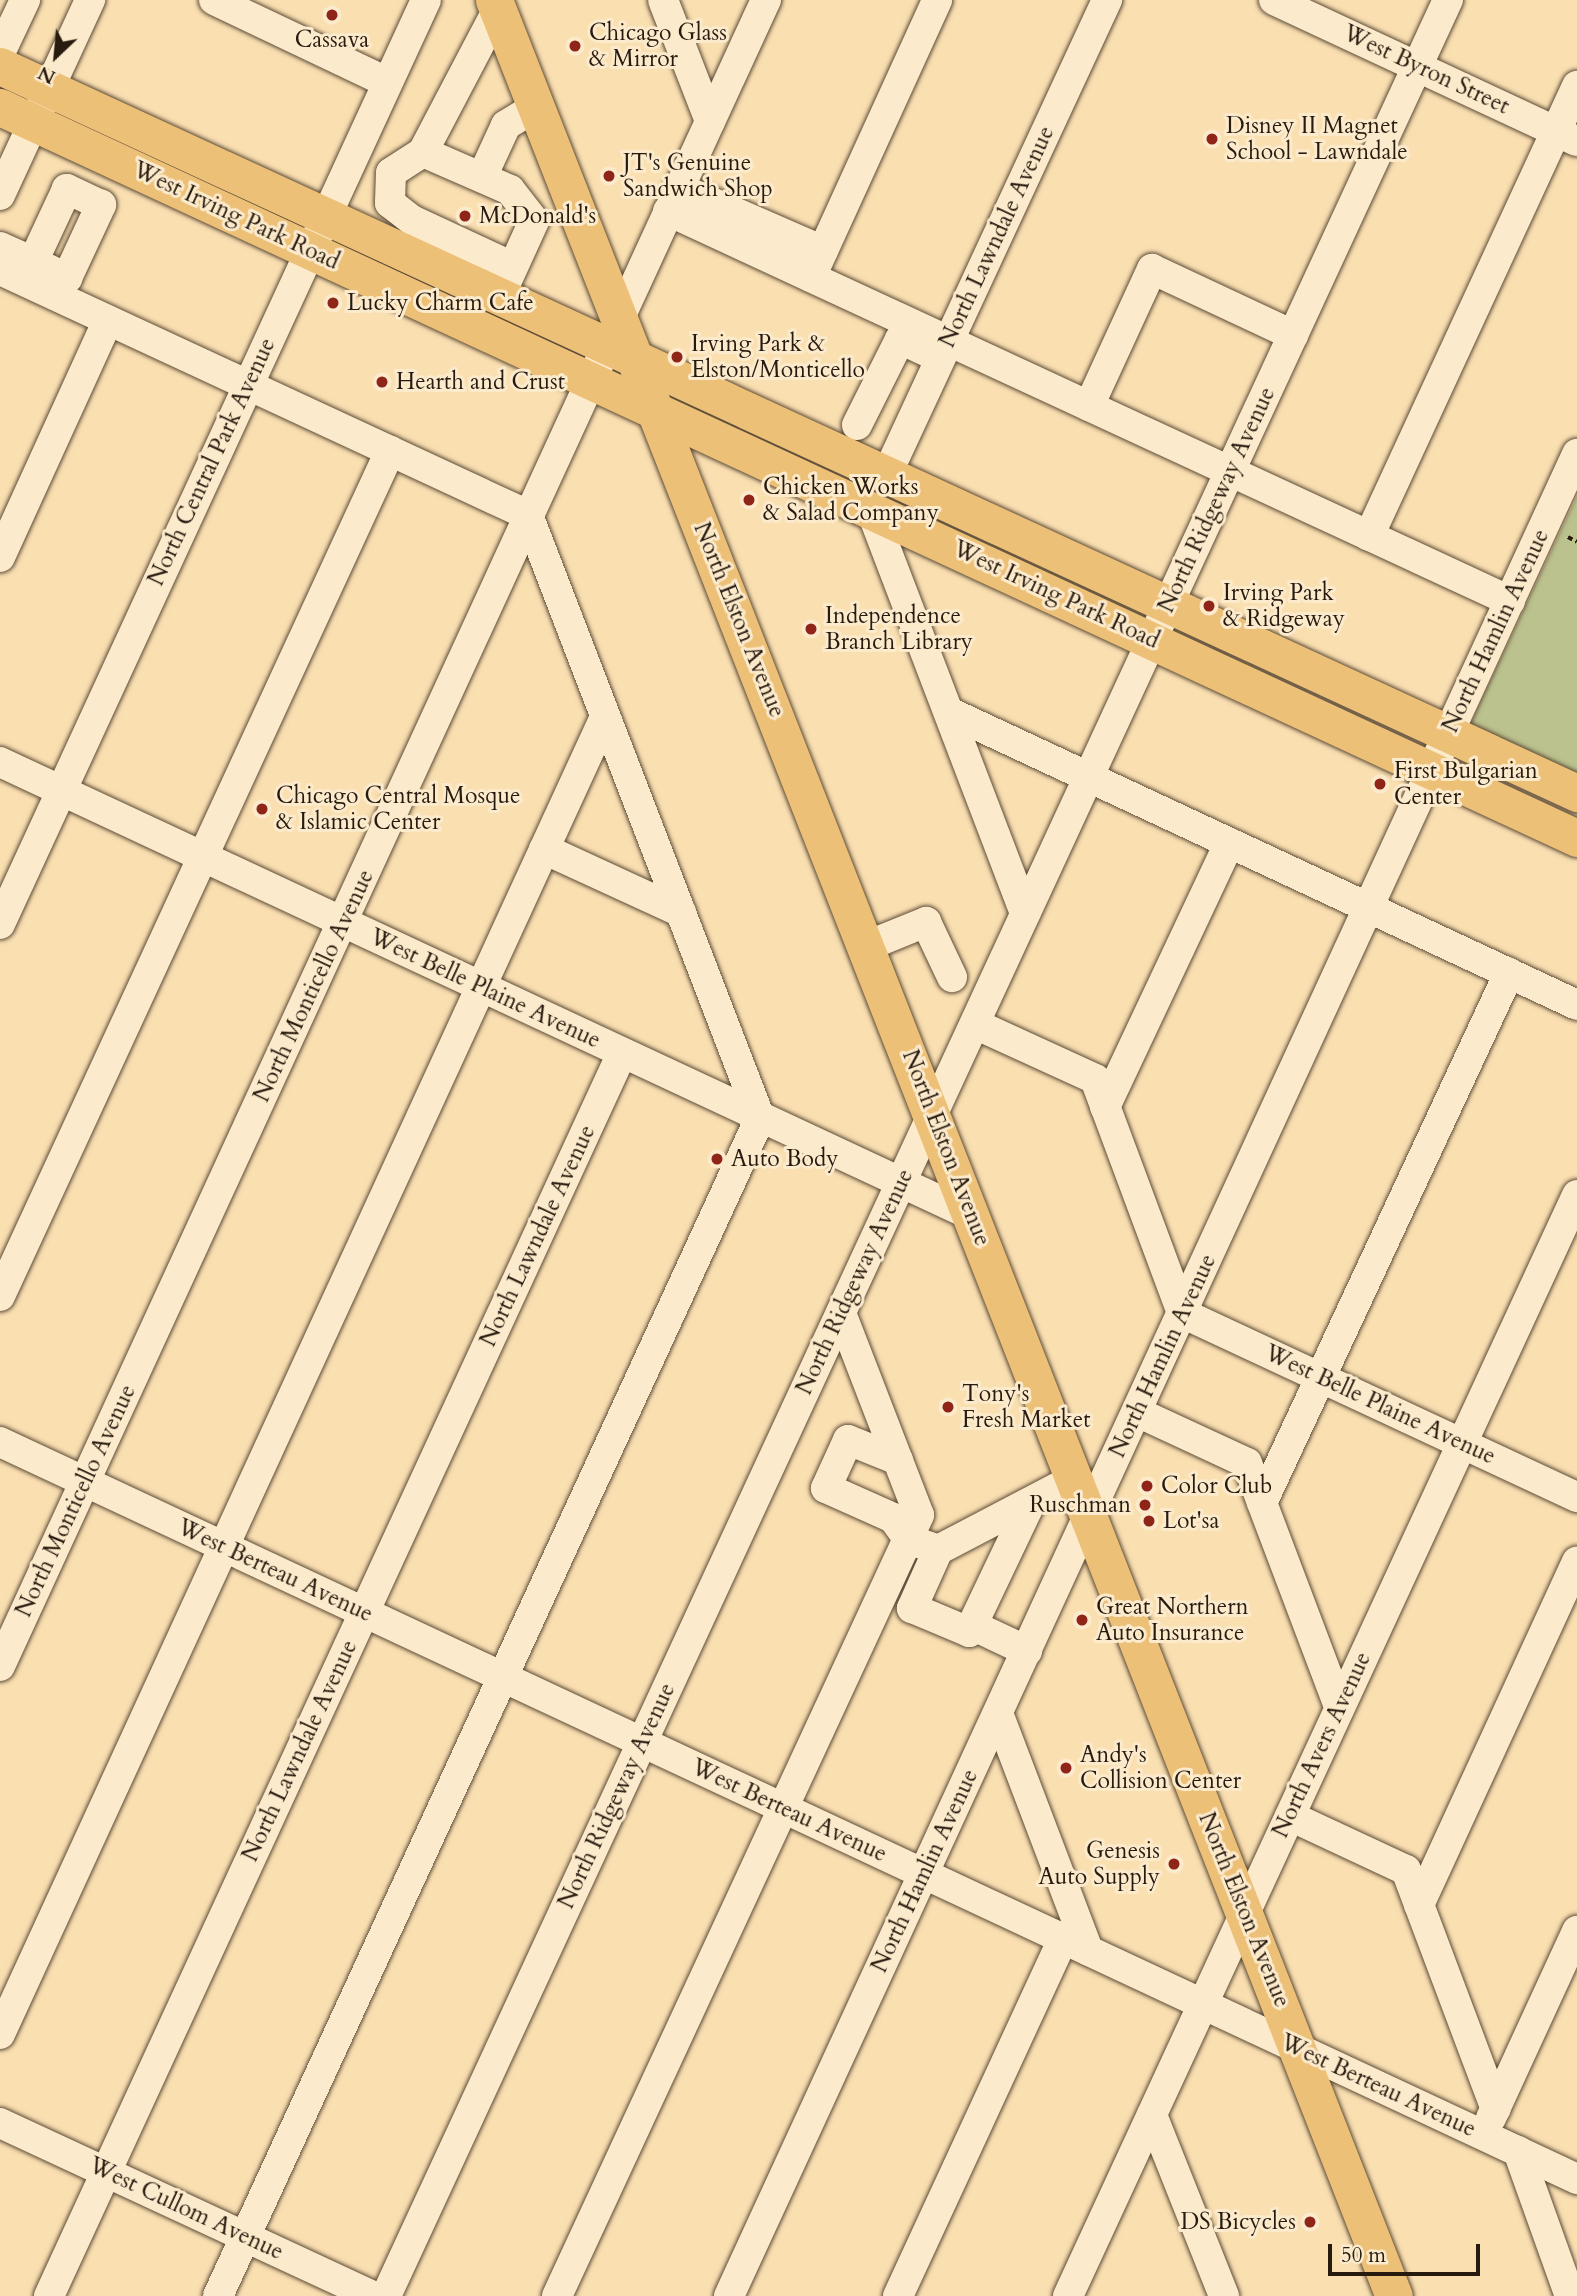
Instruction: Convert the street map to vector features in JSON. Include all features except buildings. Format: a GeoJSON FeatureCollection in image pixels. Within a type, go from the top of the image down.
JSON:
{"type":"FeatureCollection","features":[{"type":"Feature","properties":{"kind":"main road","name":"North Elston Avenue"},"geometry":{"type":"LineString","coordinates":[[496,5],[620,339],[656,411],[1394,2296]]}},
{"type":"Feature","properties":{"kind":"main road","name":"West Irving Park Road"},"geometry":{"type":"LineString","coordinates":[[0,66],[325,215],[506,281],[887,474],[1577,793]]}},
{"type":"Feature","properties":{"kind":"main road","name":"West Irving Park Road"},"geometry":{"type":"LineString","coordinates":[[0,107],[1577,838]]}},
{"type":"Feature","properties":{"kind":"street"},"geometry":{"type":"LineString","coordinates":[[0,53],[25,0]]}},
{"type":"Feature","properties":{"kind":"street"},"geometry":{"type":"LineString","coordinates":[[0,195],[90,0]]}},
{"type":"Feature","properties":{"kind":"street"},"geometry":{"type":"LineString","coordinates":[[214,0],[253,8],[387,82]]}},
{"type":"Feature","properties":{"kind":"street","name":"North Central Park Avenue"},"geometry":{"type":"LineString","coordinates":[[0,924],[426,0]]}},
{"type":"Feature","properties":{"kind":"street"},"geometry":{"type":"LineString","coordinates":[[663,0],[710,121]]}},
{"type":"Feature","properties":{"kind":"street","name":"North Monticello Avenue"},"geometry":{"type":"LineString","coordinates":[[0,1666],[344,923],[590,380],[620,339],[673,199],[766,0]]}},
{"type":"Feature","properties":{"kind":"street"},"geometry":{"type":"LineString","coordinates":[[817,264],[937,0]]}},
{"type":"Feature","properties":{"kind":"street","name":"North Lawndale Avenue"},"geometry":{"type":"LineString","coordinates":[[887,474],[1107,0]]}},
{"type":"Feature","properties":{"kind":"street","name":"West Byron Street"},"geometry":{"type":"LineString","coordinates":[[1275,0],[1567,136]]}},
{"type":"Feature","properties":{"kind":"street","name":"North Ridgeway Avenue"},"geometry":{"type":"LineString","coordinates":[[386,2296],[1448,0]]}},
{"type":"Feature","properties":{"kind":"street"},"geometry":{"type":"LineString","coordinates":[[423,152],[510,190],[534,221],[506,281],[390,203],[391,173],[423,152],[496,5]]}},
{"type":"Feature","properties":{"kind":"street"},"geometry":{"type":"LineString","coordinates":[[1369,536],[1567,136],[1577,86]]}},
{"type":"Feature","properties":{"kind":"street"},"geometry":{"type":"LineString","coordinates":[[482,177],[506,125],[536,107]]}},
{"type":"Feature","properties":{"kind":"street"},"geometry":{"type":"LineString","coordinates":[[673,199],[817,264],[945,350]]}},
{"type":"Feature","properties":{"kind":"street"},"geometry":{"type":"LineString","coordinates":[[0,247],[33,262]]}},
{"type":"Feature","properties":{"kind":"street"},"geometry":{"type":"LineString","coordinates":[[1089,406],[1152,269],[1293,335]]}},
{"type":"Feature","properties":{"kind":"street"},"geometry":{"type":"LineString","coordinates":[[0,270],[528,515],[760,1118],[218,2296]]}},
{"type":"Feature","properties":{"kind":"street"},"geometry":{"type":"LineString","coordinates":[[0,557],[108,320]]}},
{"type":"Feature","properties":{"kind":"street"},"geometry":{"type":"LineString","coordinates":[[857,425],[900,339],[945,350],[1089,406],[1510,601]]}},
{"type":"Feature","properties":{"kind":"street"},"geometry":{"type":"LineString","coordinates":[[0,1296],[390,451]]}},
{"type":"Feature","properties":{"kind":"street","name":"North Hamlin Avenue"},"geometry":{"type":"LineString","coordinates":[[729,2296],[1577,454]]}},
{"type":"Feature","properties":{"kind":"street"},"geometry":{"type":"LineString","coordinates":[[871,510],[1026,914]]}},
{"type":"Feature","properties":{"kind":"street"},"geometry":{"type":"LineString","coordinates":[[948,712],[1577,1005]]}},
{"type":"Feature","properties":{"kind":"street"},"geometry":{"type":"LineString","coordinates":[[0,2034],[605,717]]}},
{"type":"Feature","properties":{"kind":"street","name":"West Belle Plaine Avenue"},"geometry":{"type":"LineString","coordinates":[[0,762],[971,1215]]}},
{"type":"Feature","properties":{"kind":"street"},"geometry":{"type":"LineString","coordinates":[[1105,1107],[1229,843]]}},
{"type":"Feature","properties":{"kind":"street"},"geometry":{"type":"LineString","coordinates":[[544,849],[681,912]]}},
{"type":"Feature","properties":{"kind":"street"},"geometry":{"type":"LineString","coordinates":[[867,946],[926,922],[952,976]]}},
{"type":"Feature","properties":{"kind":"street"},"geometry":{"type":"LineString","coordinates":[[1262,1503],[1509,973]]}},
{"type":"Feature","properties":{"kind":"street"},"geometry":{"type":"LineString","coordinates":[[975,1024],[1095,1079],[1182,1313]]}},
{"type":"Feature","properties":{"kind":"street","name":"North Lawndale Avenue"},"geometry":{"type":"LineString","coordinates":[[49,2296],[622,1053]]}},
{"type":"Feature","properties":{"kind":"street","name":"North Avers Avenue"},"geometry":{"type":"LineString","coordinates":[[1069,2296],[1577,1195]]}},
{"type":"Feature","properties":{"kind":"street"},"geometry":{"type":"LineString","coordinates":[[557,2296],[919,1515],[841,1312]]}},
{"type":"Feature","properties":{"kind":"street","name":"West Belle Plaine Avenue"},"geometry":{"type":"LineString","coordinates":[[1182,1313],[1577,1497]]}},
{"type":"Feature","properties":{"kind":"street"},"geometry":{"type":"LineString","coordinates":[[1137,1412],[1247,1463],[1339,1706]]}},
{"type":"Feature","properties":{"kind":"street"},"geometry":{"type":"LineString","coordinates":[[898,1460],[848,1440],[826,1488],[893,1518],[908,1539],[938,1550]]}},
{"type":"Feature","properties":{"kind":"street","name":"West Berteau Avenue"},"geometry":{"type":"LineString","coordinates":[[0,1442],[1299,2049],[1490,2122],[1518,2151],[1577,2179]]}},
{"type":"Feature","properties":{"kind":"street"},"geometry":{"type":"LineString","coordinates":[[1029,1506],[969,1632],[912,1608],[938,1550],[1029,1506],[1074,1479]]}},
{"type":"Feature","properties":{"kind":"street"},"geometry":{"type":"LineString","coordinates":[[1419,1905],[1577,1562]]}},
{"type":"Feature","properties":{"kind":"street"},"geometry":{"type":"LineString","coordinates":[[972,1625],[1027,1651]]}},
{"type":"Feature","properties":{"kind":"street"},"geometry":{"type":"LineString","coordinates":[[898,2296],[1075,1944],[998,1713]]}},
{"type":"Feature","properties":{"kind":"street"},"geometry":{"type":"LineString","coordinates":[[1290,1816],[1406,1870],[1490,2122]]}},
{"type":"Feature","properties":{"kind":"street"},"geometry":{"type":"LineString","coordinates":[[1490,2122],[1577,1931]]}},
{"type":"Feature","properties":{"kind":"street"},"geometry":{"type":"LineString","coordinates":[[1152,2115],[1224,2296]]}},
{"type":"Feature","properties":{"kind":"street","name":"West Cullom Avenue"},"geometry":{"type":"LineString","coordinates":[[0,2123],[372,2296]]}},
{"type":"Feature","properties":{"kind":"street"},"geometry":{"type":"LineString","coordinates":[[1518,2151],[1570,2296]]}},
{"type":"Feature","properties":{"kind":"path"},"geometry":{"type":"LineString","coordinates":[[1568,537],[1577,541]]}},
{"type":"Feature","properties":{"kind":"green space"},"geometry":{"type":"Polygon","coordinates":[[[1577,496],[1577,780],[1468,729],[1577,496]]]}},
{"type":"Feature","properties":{"kind":"place","name":"Cassava"},"geometry":{"type":"Point","coordinates":[332,15]}},
{"type":"Feature","properties":{"kind":"place","name":"Chicago Glass & Mirror"},"geometry":{"type":"Point","coordinates":[575,46]}},
{"type":"Feature","properties":{"kind":"place","name":"Disney II Magnet School - Lawndale"},"geometry":{"type":"Point","coordinates":[1212,139]}},
{"type":"Feature","properties":{"kind":"place","name":"JT's Genuine Sandwich Shop"},"geometry":{"type":"Point","coordinates":[609,176]}},
{"type":"Feature","properties":{"kind":"place","name":"McDonald's"},"geometry":{"type":"Point","coordinates":[465,216]}},
{"type":"Feature","properties":{"kind":"place","name":"Lucky Charm Cafe"},"geometry":{"type":"Point","coordinates":[333,303]}},
{"type":"Feature","properties":{"kind":"place","name":"Irving Park & Elston/Monticello"},"geometry":{"type":"Point","coordinates":[677,357]}},
{"type":"Feature","properties":{"kind":"place","name":"Hearth and Crust"},"geometry":{"type":"Point","coordinates":[382,382]}},
{"type":"Feature","properties":{"kind":"place","name":"Chicken Works & Salad Company"},"geometry":{"type":"Point","coordinates":[749,500]}},
{"type":"Feature","properties":{"kind":"place","name":"Irving Park & Ridgeway"},"geometry":{"type":"Point","coordinates":[1209,606]}},
{"type":"Feature","properties":{"kind":"place","name":"Independence Branch Library"},"geometry":{"type":"Point","coordinates":[811,629]}},
{"type":"Feature","properties":{"kind":"place","name":"First Bulgarian Center"},"geometry":{"type":"Point","coordinates":[1380,784]}},
{"type":"Feature","properties":{"kind":"place","name":"Chicago Central Mosque & Islamic Center"},"geometry":{"type":"Point","coordinates":[262,809]}},
{"type":"Feature","properties":{"kind":"place","name":"Auto Body"},"geometry":{"type":"Point","coordinates":[717,1159]}},
{"type":"Feature","properties":{"kind":"place","name":"Tony's Fresh Market"},"geometry":{"type":"Point","coordinates":[948,1407]}},
{"type":"Feature","properties":{"kind":"place","name":"Color Club"},"geometry":{"type":"Point","coordinates":[1147,1486]}},
{"type":"Feature","properties":{"kind":"place","name":"Ruschman"},"geometry":{"type":"Point","coordinates":[1145,1505]}},
{"type":"Feature","properties":{"kind":"place","name":"Lot'sa"},"geometry":{"type":"Point","coordinates":[1149,1521]}},
{"type":"Feature","properties":{"kind":"place","name":"Great Northern Auto Insurance"},"geometry":{"type":"Point","coordinates":[1082,1620]}},
{"type":"Feature","properties":{"kind":"place","name":"Andy's Collision Center"},"geometry":{"type":"Point","coordinates":[1066,1768]}},
{"type":"Feature","properties":{"kind":"place","name":"Genesis Auto Supply"},"geometry":{"type":"Point","coordinates":[1174,1864]}},
{"type":"Feature","properties":{"kind":"place","name":"DS Bicycles"},"geometry":{"type":"Point","coordinates":[1310,2222]}}]}
